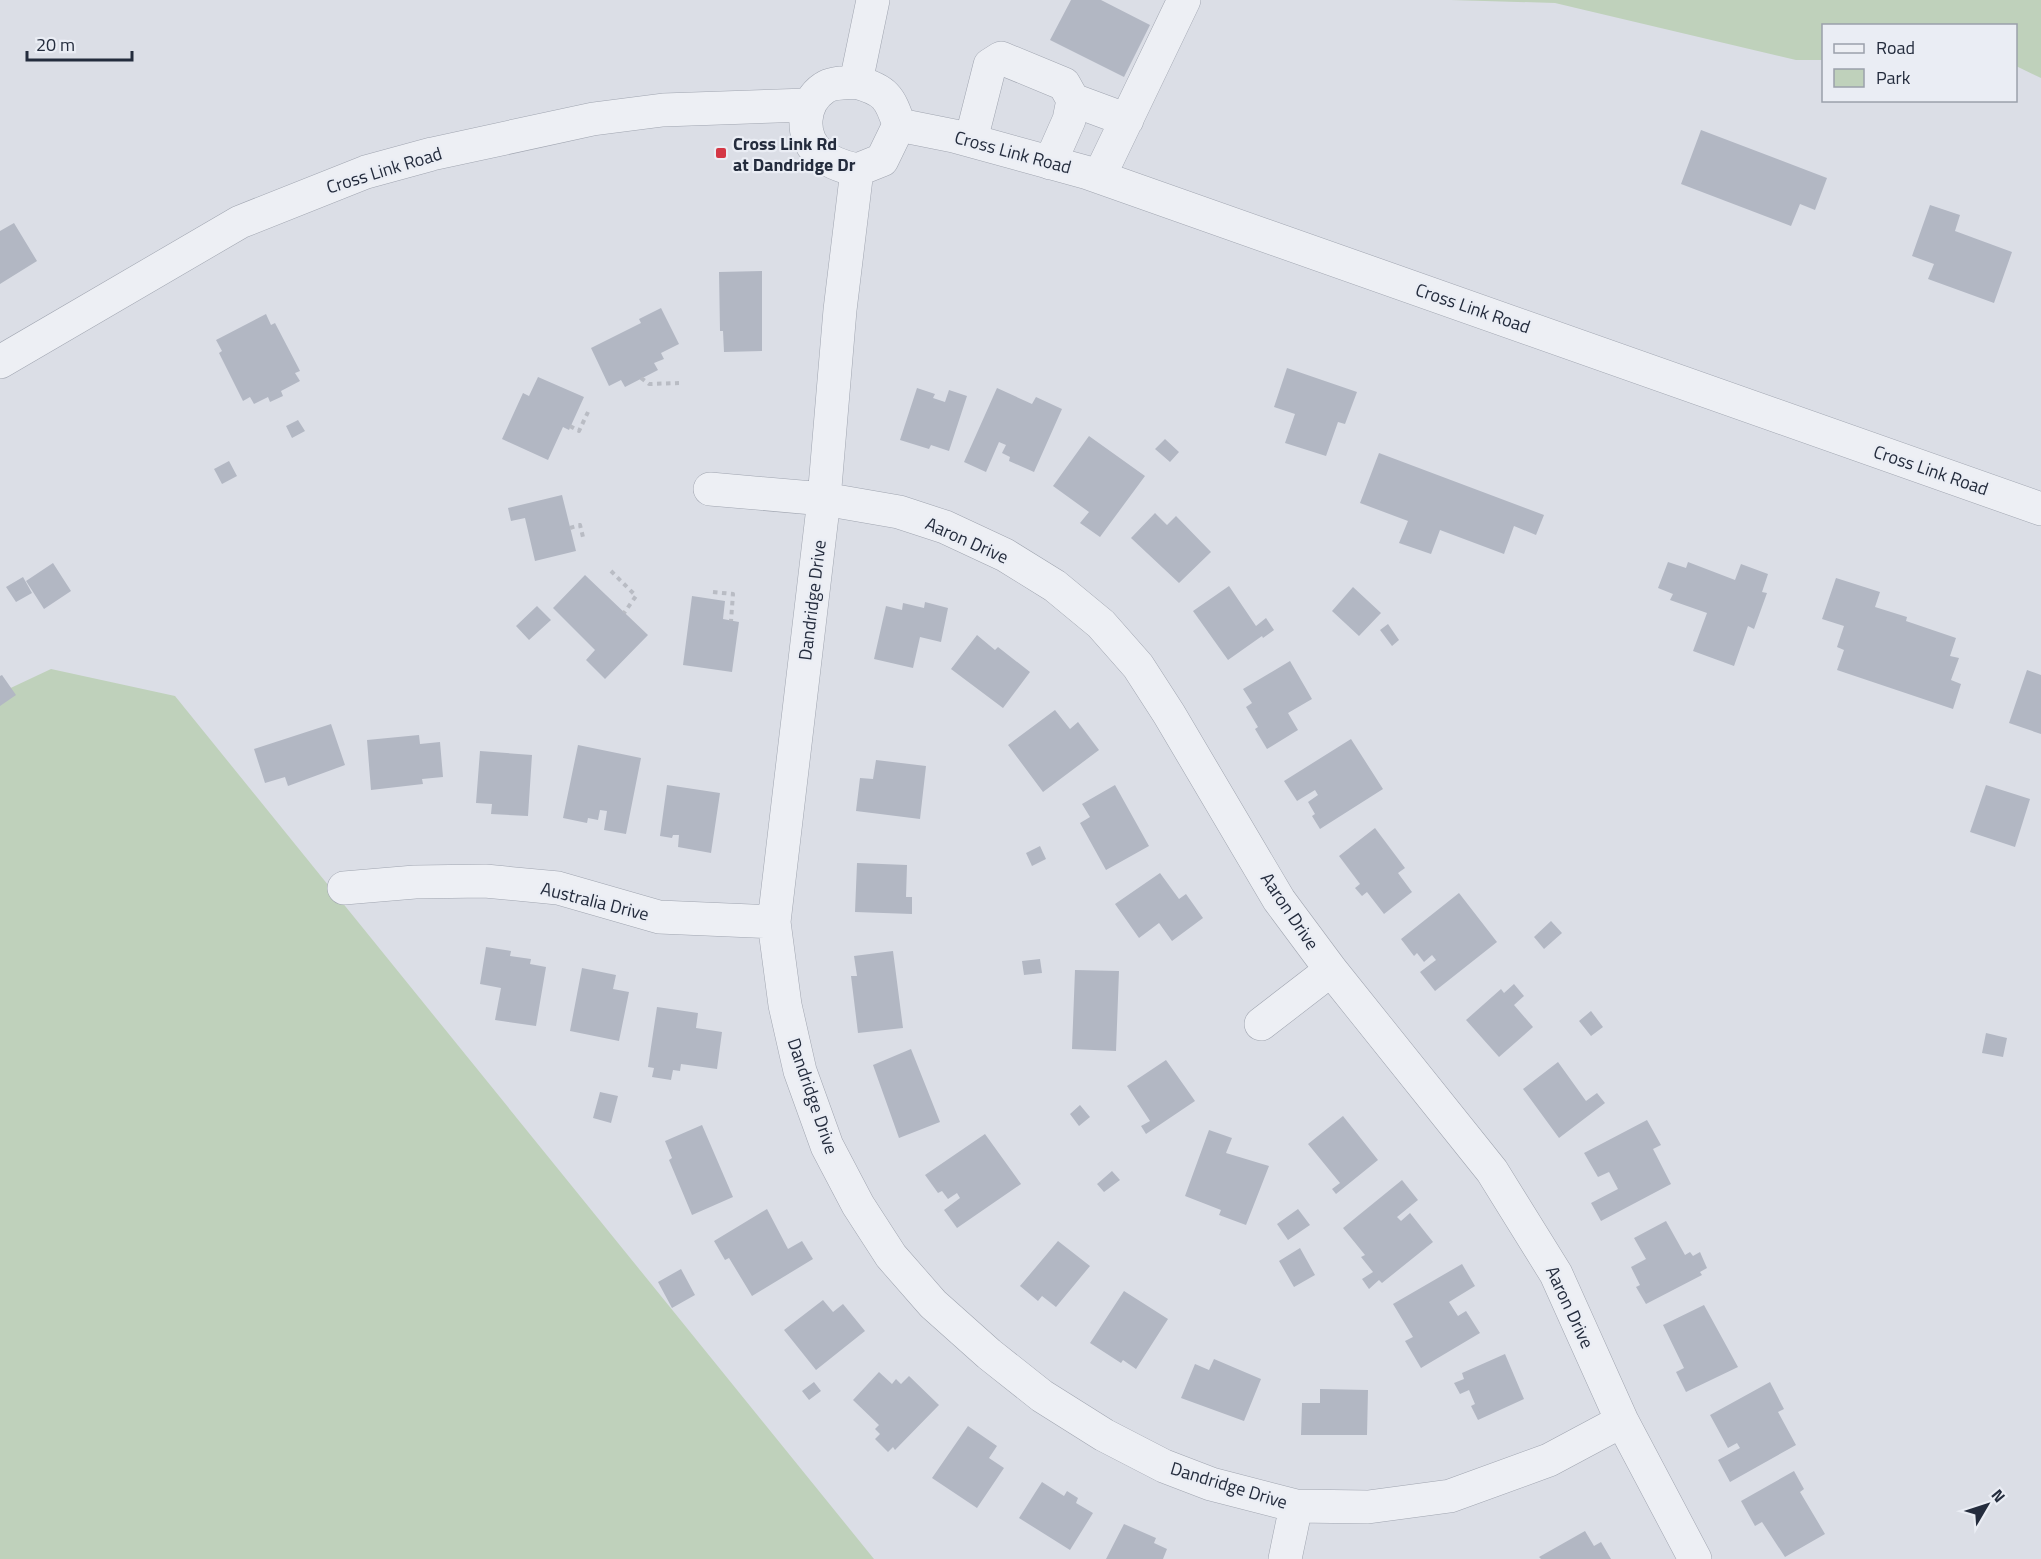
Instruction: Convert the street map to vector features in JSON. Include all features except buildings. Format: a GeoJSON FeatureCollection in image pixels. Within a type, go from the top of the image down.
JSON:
{"type":"FeatureCollection","features":[{"type":"Feature","properties":{"kind":"street"},"geometry":{"type":"LineString","coordinates":[[856,82],[873,0]]}},
{"type":"Feature","properties":{"kind":"street"},"geometry":{"type":"LineString","coordinates":[[1099,177],[1184,0]]}},
{"type":"Feature","properties":{"kind":"street"},"geometry":{"type":"LineString","coordinates":[[971,140],[990,65],[1001,58],[1064,84],[1073,100],[1127,120]]}},
{"type":"Feature","properties":{"kind":"street"},"geometry":{"type":"LineString","coordinates":[[856,82],[879,88],[888,99],[899,125],[882,160],[857,170],[830,161],[817,151],[806,130],[808,105],[825,87],[856,82]]}},
{"type":"Feature","properties":{"kind":"street"},"geometry":{"type":"LineString","coordinates":[[1050,163],[1069,120],[1073,100]]}},
{"type":"Feature","properties":{"kind":"street","name":"Cross Link Road"},"geometry":{"type":"LineString","coordinates":[[0,362],[240,222],[366,172],[432,154],[593,118],[663,110],[808,105]]}},
{"type":"Feature","properties":{"kind":"street","name":"Cross Link Road"},"geometry":{"type":"LineString","coordinates":[[899,125],[971,140],[1099,177],[2041,509]]}},
{"type":"Feature","properties":{"kind":"street","name":"Dandridge Drive"},"geometry":{"type":"LineString","coordinates":[[857,170],[840,310],[824,498],[774,922],[785,1005],[800,1071],[827,1146],[858,1205],[891,1256],[933,1304],[989,1354],[1042,1396],[1104,1435],[1164,1466],[1211,1484],[1296,1506],[1368,1507],[1450,1496],[1549,1460],[1622,1421]]}},
{"type":"Feature","properties":{"kind":"street","name":"Aaron Drive"},"geometry":{"type":"LineString","coordinates":[[710,489],[824,498],[899,512],[945,527],[1005,555],[1055,586],[1101,624],[1138,666],[1279,900],[1331,970],[1492,1171],[1556,1274],[1622,1421],[1695,1559]]}},
{"type":"Feature","properties":{"kind":"street","name":"Australia Drive"},"geometry":{"type":"LineString","coordinates":[[344,888],[415,882],[485,881],[558,888],[659,916],[774,922]]}},
{"type":"Feature","properties":{"kind":"street"},"geometry":{"type":"LineString","coordinates":[[1261,1024],[1331,970]]}},
{"type":"Feature","properties":{"kind":"street"},"geometry":{"type":"LineString","coordinates":[[1285,1559],[1296,1506]]}},
{"type":"Feature","properties":{"kind":"path"},"geometry":{"type":"LineString","coordinates":[[641,378],[649,384],[679,383]]}},
{"type":"Feature","properties":{"kind":"path"},"geometry":{"type":"LineString","coordinates":[[570,426],[579,431],[588,412]]}},
{"type":"Feature","properties":{"kind":"path"},"geometry":{"type":"LineString","coordinates":[[570,528],[580,525],[583,537]]}},
{"type":"Feature","properties":{"kind":"path"},"geometry":{"type":"LineString","coordinates":[[611,571],[636,596],[624,612]]}},
{"type":"Feature","properties":{"kind":"path"},"geometry":{"type":"LineString","coordinates":[[712,592],[733,594],[731,621]]}},
{"type":"Feature","properties":{"kind":"green space"},"geometry":{"type":"Polygon","coordinates":[[[1451,0],[2041,0],[2041,78],[2017,66],[2017,24],[1822,24],[1822,60],[1796,60],[1555,3],[1451,0]]]}},
{"type":"Feature","properties":{"kind":"green space"},"geometry":{"type":"Polygon","coordinates":[[[51,669],[175,696],[874,1559],[0,1559],[0,693],[51,669]]]}},
{"type":"Feature","properties":{"kind":"place","name":"Cross Link Rd at Dandridge Dr"},"geometry":{"type":"Point","coordinates":[721,153]}}]}
